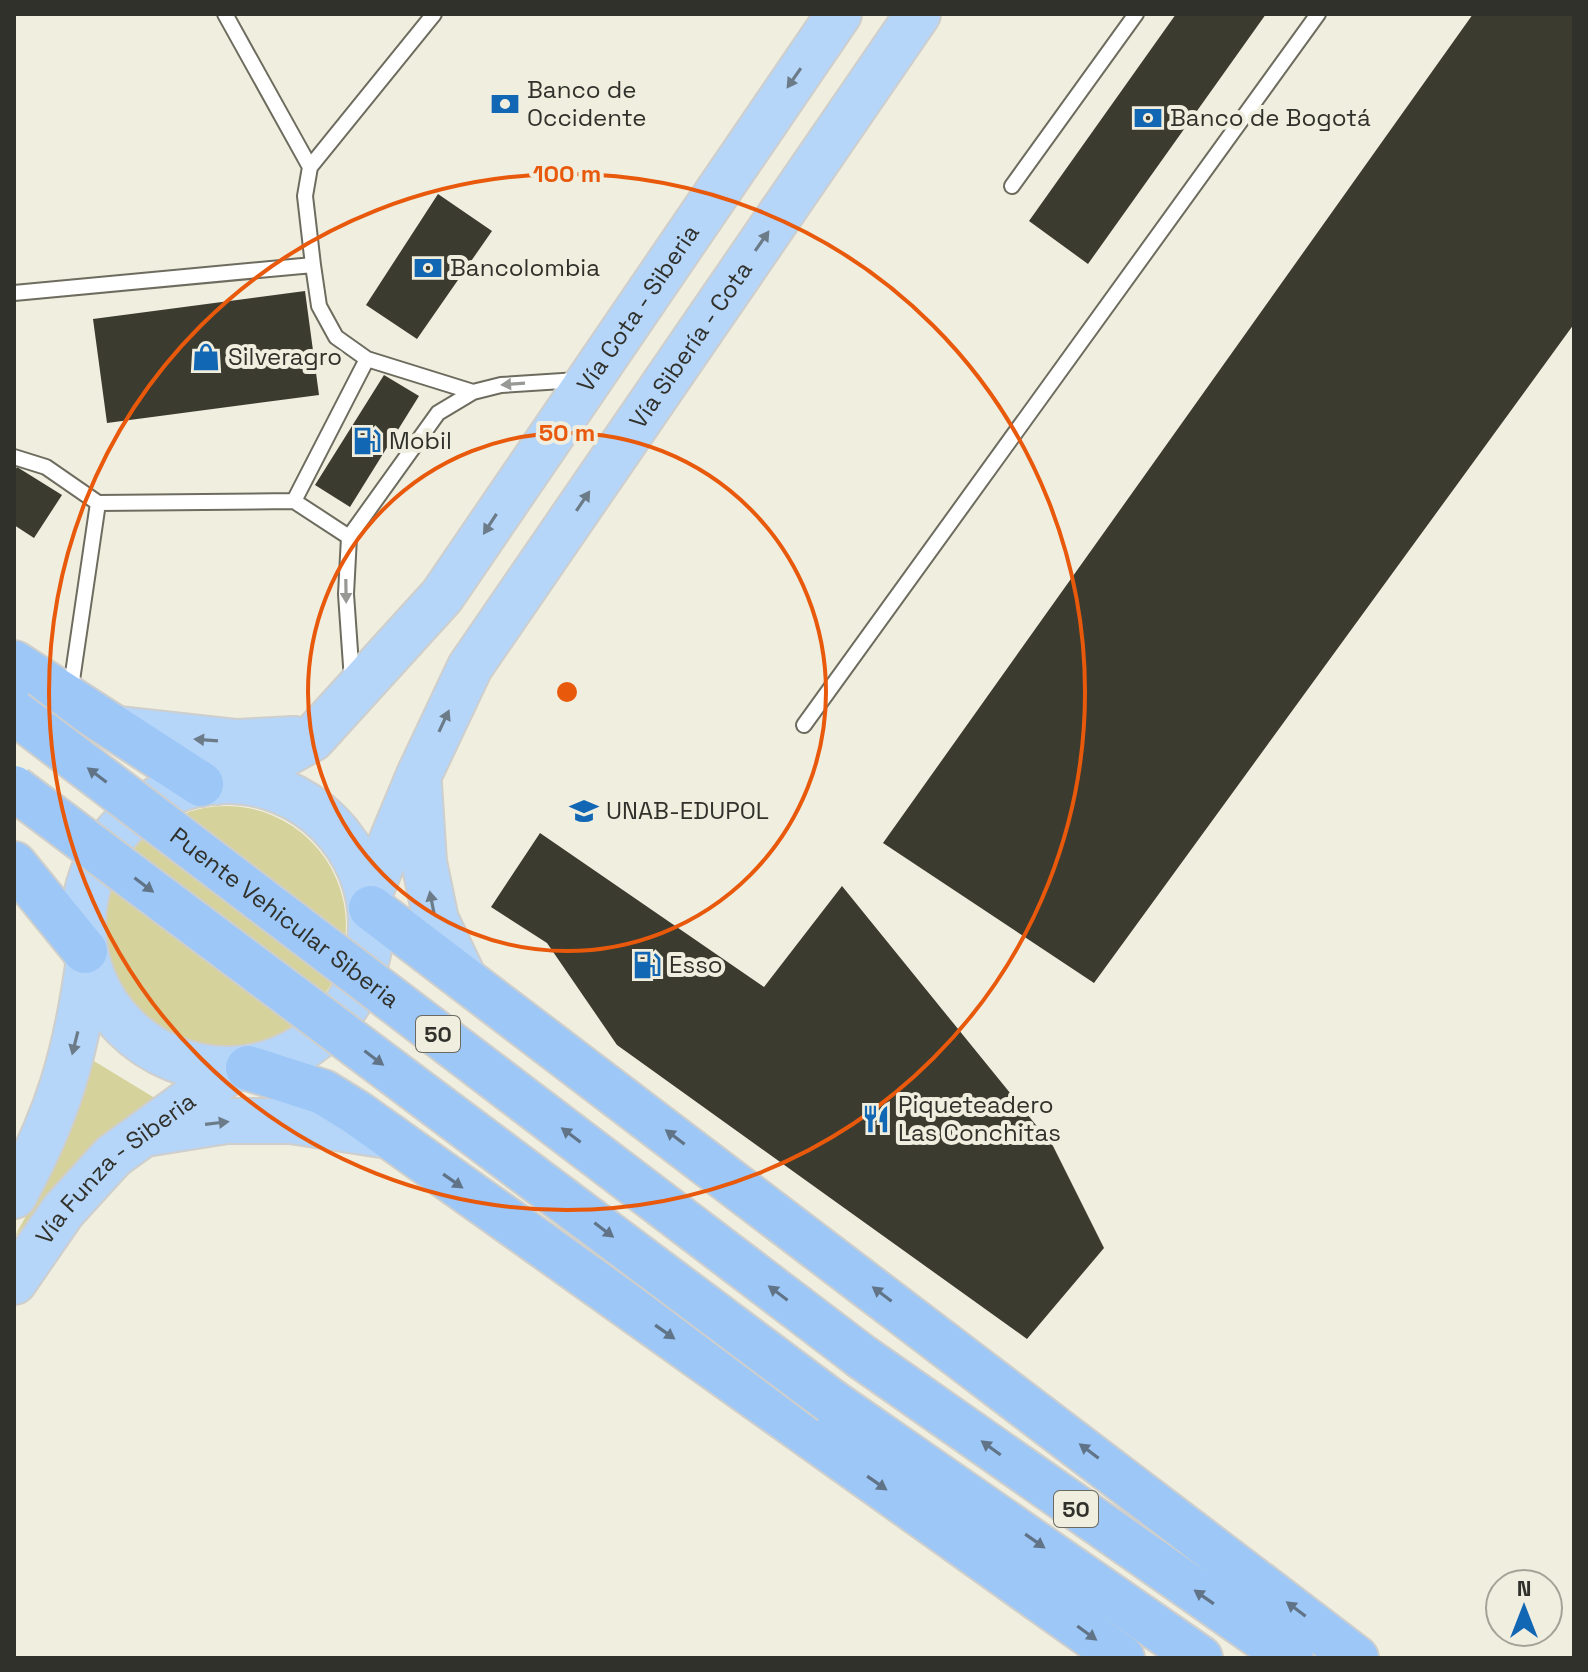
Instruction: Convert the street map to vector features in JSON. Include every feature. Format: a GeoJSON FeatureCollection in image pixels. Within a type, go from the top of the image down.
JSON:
{"type":"FeatureCollection","features":[{"type":"Feature","properties":{"kind":"highway"},"geometry":{"type":"LineString","coordinates":[[14,663],[209,783]]}},
{"type":"Feature","properties":{"kind":"highway","name":"Puente Vehicular Siberia"},"geometry":{"type":"LineString","coordinates":[[14,712],[862,1357],[1291,1658]]}},
{"type":"Feature","properties":{"kind":"highway","name":"50"},"geometry":{"type":"LineString","coordinates":[[14,788],[832,1402],[1200,1658]]}},
{"type":"Feature","properties":{"kind":"highway"},"geometry":{"type":"LineString","coordinates":[[14,864],[86,959]]}},
{"type":"Feature","properties":{"kind":"highway"},"geometry":{"type":"LineString","coordinates":[[370,901],[1356,1658]]}},
{"type":"Feature","properties":{"kind":"highway"},"geometry":{"type":"LineString","coordinates":[[241,1069],[323,1092],[389,1136],[1122,1658]]}},
{"type":"Feature","properties":{"kind":"main road","name":"Vía Cota - Siberia"},"geometry":{"type":"LineString","coordinates":[[86,959],[83,907],[97,864],[122,826],[158,799],[267,764],[312,739],[442,596],[839,14]]}},
{"type":"Feature","properties":{"kind":"main road","name":"Vía Sibería - Cota"},"geometry":{"type":"LineString","coordinates":[[370,901],[419,775],[470,667],[918,14]]}},
{"type":"Feature","properties":{"kind":"main road"},"geometry":{"type":"LineString","coordinates":[[120,729],[237,742],[312,739]]}},
{"type":"Feature","properties":{"kind":"main road"},"geometry":{"type":"LineString","coordinates":[[419,775],[424,862],[436,920],[462,974]]}},
{"type":"Feature","properties":{"kind":"main road"},"geometry":{"type":"LineString","coordinates":[[86,959],[112,1011],[128,1030],[159,1053],[195,1066],[241,1069],[291,1054],[328,1029],[355,994],[370,952],[370,901],[355,857],[330,823],[297,799],[258,784],[209,783]]}},
{"type":"Feature","properties":{"kind":"main road"},"geometry":{"type":"LineString","coordinates":[[14,1196],[46,1137],[66,1081],[80,1022],[86,959]]}},
{"type":"Feature","properties":{"kind":"main road","name":"Vía Funza - Siberia"},"geometry":{"type":"LineString","coordinates":[[14,1282],[63,1211],[90,1180],[140,1135],[241,1069]]}},
{"type":"Feature","properties":{"kind":"main road"},"geometry":{"type":"LineString","coordinates":[[140,1135],[226,1121],[291,1121],[389,1136]]}},
{"type":"Feature","properties":{"kind":"lane"},"geometry":{"type":"LineString","coordinates":[[225,14],[310,167]]}},
{"type":"Feature","properties":{"kind":"lane"},"geometry":{"type":"LineString","coordinates":[[434,14],[310,167],[305,196],[319,306],[336,337],[367,359],[473,392]]}},
{"type":"Feature","properties":{"kind":"lane"},"geometry":{"type":"LineString","coordinates":[[1012,186],[1136,14]]}},
{"type":"Feature","properties":{"kind":"lane"},"geometry":{"type":"LineString","coordinates":[[804,725],[1318,14]]}},
{"type":"Feature","properties":{"kind":"lane"},"geometry":{"type":"LineString","coordinates":[[14,293],[313,265]]}},
{"type":"Feature","properties":{"kind":"lane"},"geometry":{"type":"LineString","coordinates":[[294,501],[367,359]]}},
{"type":"Feature","properties":{"kind":"lane"},"geometry":{"type":"LineString","coordinates":[[354,694],[346,594],[349,537],[438,413],[473,392],[501,385],[590,379]]}},
{"type":"Feature","properties":{"kind":"lane"},"geometry":{"type":"LineString","coordinates":[[14,457],[46,467],[98,503],[294,501],[349,537]]}},
{"type":"Feature","properties":{"kind":"lane"},"geometry":{"type":"LineString","coordinates":[[70,698],[98,503]]}},
{"type":"Feature","properties":{"kind":"shaded area"},"geometry":{"type":"Polygon","coordinates":[[[226,806],[249,808],[272,815],[293,826],[311,841],[326,859],[337,880],[344,903],[344,949],[337,972],[326,993],[311,1011],[293,1026],[272,1037],[249,1044],[226,1046],[203,1044],[180,1037],[159,1026],[141,1011],[126,993],[115,972],[108,949],[106,926],[108,903],[115,880],[126,859],[141,841],[159,826],[180,815],[203,808],[226,806]]]}},
{"type":"Feature","properties":{"kind":"shaded area"},"geometry":{"type":"Polygon","coordinates":[[[89,1058],[158,1100],[96,1147],[14,1238],[59,1151],[89,1058]]]}},
{"type":"Feature","properties":{"kind":"building","name":"Banco de Bogotá"},"geometry":{"type":"Polygon","coordinates":[[[1176,14],[1266,14],[1088,264],[1029,221],[1176,14]]]}},
{"type":"Feature","properties":{"kind":"building"},"geometry":{"type":"Polygon","coordinates":[[[1473,14],[1574,14],[1574,324],[1094,983],[883,843],[1473,14]]]}},
{"type":"Feature","properties":{"kind":"building","name":"Bancolombia"},"geometry":{"type":"Polygon","coordinates":[[[438,194],[492,231],[417,339],[366,305],[438,194]]]}},
{"type":"Feature","properties":{"kind":"building","name":"Silveragro"},"geometry":{"type":"Polygon","coordinates":[[[305,291],[319,395],[107,423],[93,319],[305,291]]]}},
{"type":"Feature","properties":{"kind":"building","name":"Mobil"},"geometry":{"type":"Polygon","coordinates":[[[384,375],[419,396],[350,507],[315,485],[384,375]]]}},
{"type":"Feature","properties":{"kind":"building"},"geometry":{"type":"Polygon","coordinates":[[[17,467],[62,495],[34,538],[14,525],[14,472],[17,467]]]}},
{"type":"Feature","properties":{"kind":"building","name":"Piqueteadero Las Conchitas"},"geometry":{"type":"Polygon","coordinates":[[[540,833],[764,987],[842,886],[1053,1146],[1104,1248],[1027,1339],[617,1045],[547,943],[491,907],[540,833]]]}},
{"type":"Feature","properties":{"kind":"place","name":"Banco de Occidente"},"geometry":{"type":"Point","coordinates":[505,104]}},
{"type":"Feature","properties":{"kind":"place","name":"Banco de Bogotá"},"geometry":{"type":"Point","coordinates":[1148,118]}},
{"type":"Feature","properties":{"kind":"place","name":"Bancolombia"},"geometry":{"type":"Point","coordinates":[428,268]}},
{"type":"Feature","properties":{"kind":"place","name":"Silveragro"},"geometry":{"type":"Point","coordinates":[206,357]}},
{"type":"Feature","properties":{"kind":"place","name":"Mobil"},"geometry":{"type":"Point","coordinates":[367,441]}},
{"type":"Feature","properties":{"kind":"place","name":"UNAB-EDUPOL"},"geometry":{"type":"Point","coordinates":[584,811]}},
{"type":"Feature","properties":{"kind":"place","name":"Esso"},"geometry":{"type":"Point","coordinates":[647,965]}},
{"type":"Feature","properties":{"kind":"place","name":"Piqueteadero Las Conchitas"},"geometry":{"type":"Point","coordinates":[876,1119]}}]}
